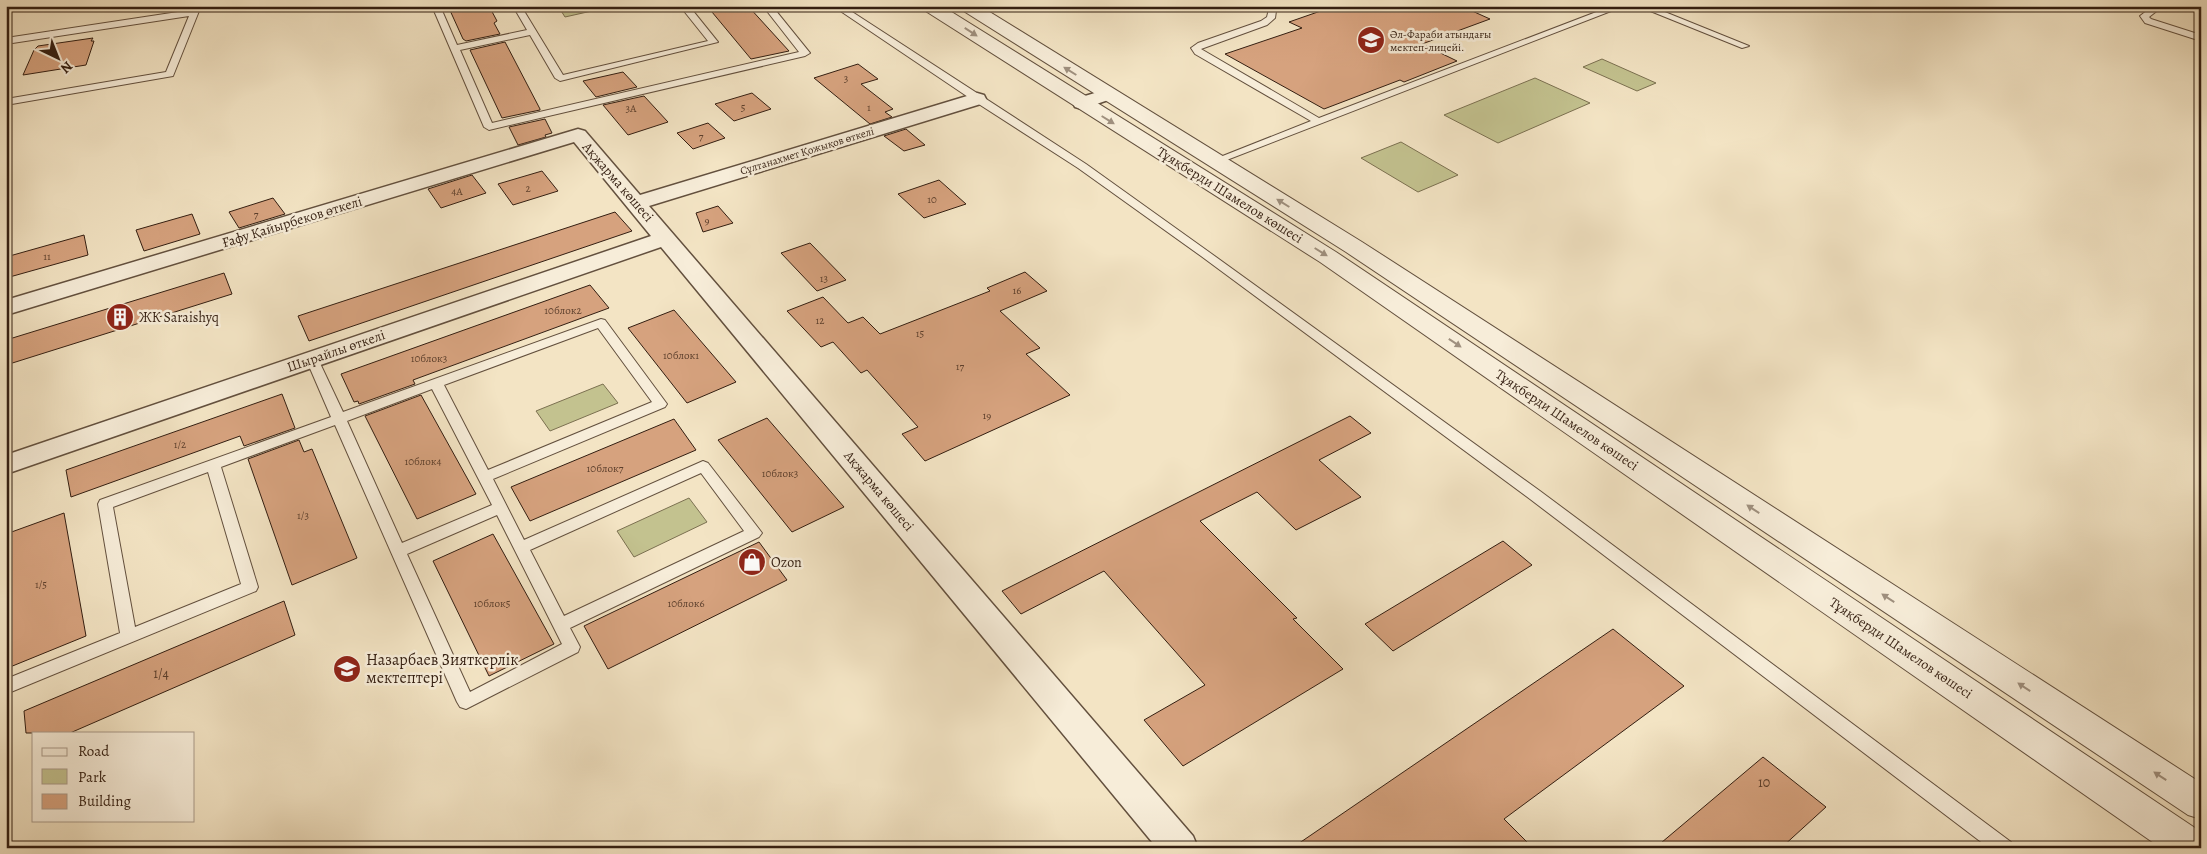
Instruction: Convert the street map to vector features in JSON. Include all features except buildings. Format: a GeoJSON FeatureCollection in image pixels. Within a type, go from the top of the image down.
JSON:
{"type":"FeatureCollection","features":[{"type":"Feature","properties":{"kind":"street","name":"Тұяқберди Шамелов көшесі"},"geometry":{"type":"LineString","coordinates":[[930,6],[1328,257],[2178,844]]}},
{"type":"Feature","properties":{"kind":"street","name":"Тұяқберди Шамелов көшесі"},"geometry":{"type":"LineString","coordinates":[[970,6],[1362,252],[2200,801]]}},
{"type":"Feature","properties":{"kind":"street"},"geometry":{"type":"LineString","coordinates":[[1082,103],[1108,94]]}},
{"type":"Feature","properties":{"kind":"street","name":"Сұлтанахмет Қожықов өткелі"},"geometry":{"type":"LineString","coordinates":[[637,203],[977,100]]}},
{"type":"Feature","properties":{"kind":"street","name":"Ақжарма көшесі"},"geometry":{"type":"LineString","coordinates":[[578,135],[1180,848]]}},
{"type":"Feature","properties":{"kind":"street","name":"Ғафу Қайырбеков өткелі"},"geometry":{"type":"LineString","coordinates":[[6,308],[578,135]]}},
{"type":"Feature","properties":{"kind":"street","name":"Шырайлы өткелі"},"geometry":{"type":"LineString","coordinates":[[6,465],[666,238]]}},
{"type":"Feature","properties":{"kind":"street"},"geometry":{"type":"LineString","coordinates":[[2178,844],[2200,801]]}},
{"type":"Feature","properties":{"kind":"lane"},"geometry":{"type":"LineString","coordinates":[[436,6],[489,127],[805,53],[766,6]]}},
{"type":"Feature","properties":{"kind":"lane"},"geometry":{"type":"LineString","coordinates":[[517,6],[560,78],[714,42],[684,6]]}},
{"type":"Feature","properties":{"kind":"lane"},"geometry":{"type":"LineString","coordinates":[[837,6],[977,100],[1082,166],[1416,407],[2004,848]]}},
{"type":"Feature","properties":{"kind":"lane"},"geometry":{"type":"LineString","coordinates":[[1215,161],[1620,6]]}},
{"type":"Feature","properties":{"kind":"lane"},"geometry":{"type":"LineString","coordinates":[[1642,6],[1745,46]]}},
{"type":"Feature","properties":{"kind":"lane"},"geometry":{"type":"LineString","coordinates":[[2159,6],[2144,16],[2148,21],[2201,38]]}},
{"type":"Feature","properties":{"kind":"lane"},"geometry":{"type":"LineString","coordinates":[[2195,6],[2201,8]]}},
{"type":"Feature","properties":{"kind":"lane"},"geometry":{"type":"LineString","coordinates":[[6,41],[196,9]]}},
{"type":"Feature","properties":{"kind":"lane"},"geometry":{"type":"LineString","coordinates":[[6,102],[170,74],[196,9]]}},
{"type":"Feature","properties":{"kind":"lane"},"geometry":{"type":"LineString","coordinates":[[1272,11],[1272,18],[1264,22],[1196,48],[1198,52],[1318,121]]}},
{"type":"Feature","properties":{"kind":"lane"},"geometry":{"type":"LineString","coordinates":[[454,48],[532,32]]}},
{"type":"Feature","properties":{"kind":"lane"},"geometry":{"type":"LineString","coordinates":[[129,636],[105,504],[601,323],[660,404],[484,477]]}},
{"type":"Feature","properties":{"kind":"lane"},"geometry":{"type":"LineString","coordinates":[[312,359],[400,551],[466,702],[572,647],[436,383]]}},
{"type":"Feature","properties":{"kind":"lane"},"geometry":{"type":"LineString","coordinates":[[6,687],[250,587],[213,465]]}},
{"type":"Feature","properties":{"kind":"lane"},"geometry":{"type":"LineString","coordinates":[[521,548],[703,466],[754,533],[561,625]]}},
{"type":"Feature","properties":{"kind":"lane"},"geometry":{"type":"LineString","coordinates":[[400,551],[499,508]]}},
{"type":"Feature","properties":{"kind":"green space"},"geometry":{"type":"Polygon","coordinates":[[[558,6],[614,6],[565,17],[558,6]]]}},
{"type":"Feature","properties":{"kind":"green space"},"geometry":{"type":"Polygon","coordinates":[[[1602,59],[1656,83],[1637,91],[1583,67],[1602,59]]]}},
{"type":"Feature","properties":{"kind":"green space"},"geometry":{"type":"Polygon","coordinates":[[[1535,78],[1590,103],[1498,143],[1444,115],[1535,78]]]}},
{"type":"Feature","properties":{"kind":"green space"},"geometry":{"type":"Polygon","coordinates":[[[1401,142],[1458,175],[1418,192],[1361,158],[1401,142]]]}},
{"type":"Feature","properties":{"kind":"green space"},"geometry":{"type":"Polygon","coordinates":[[[603,384],[618,403],[550,431],[536,411],[603,384]]]}},
{"type":"Feature","properties":{"kind":"green space"},"geometry":{"type":"Polygon","coordinates":[[[689,498],[707,522],[634,557],[617,531],[689,498]]]}},
{"type":"Feature","properties":{"kind":"place","name":"Әл-Фараби атындағы мектеп-лицейі."},"geometry":{"type":"Point","coordinates":[1371,40]}},
{"type":"Feature","properties":{"kind":"place","name":"ЖК Saraishyq"},"geometry":{"type":"Point","coordinates":[120,317]}},
{"type":"Feature","properties":{"kind":"place","name":"Ozon"},"geometry":{"type":"Point","coordinates":[752,562]}},
{"type":"Feature","properties":{"kind":"place","name":"Назарбаев Зияткерлік мектептері"},"geometry":{"type":"Point","coordinates":[347,669]}}]}
